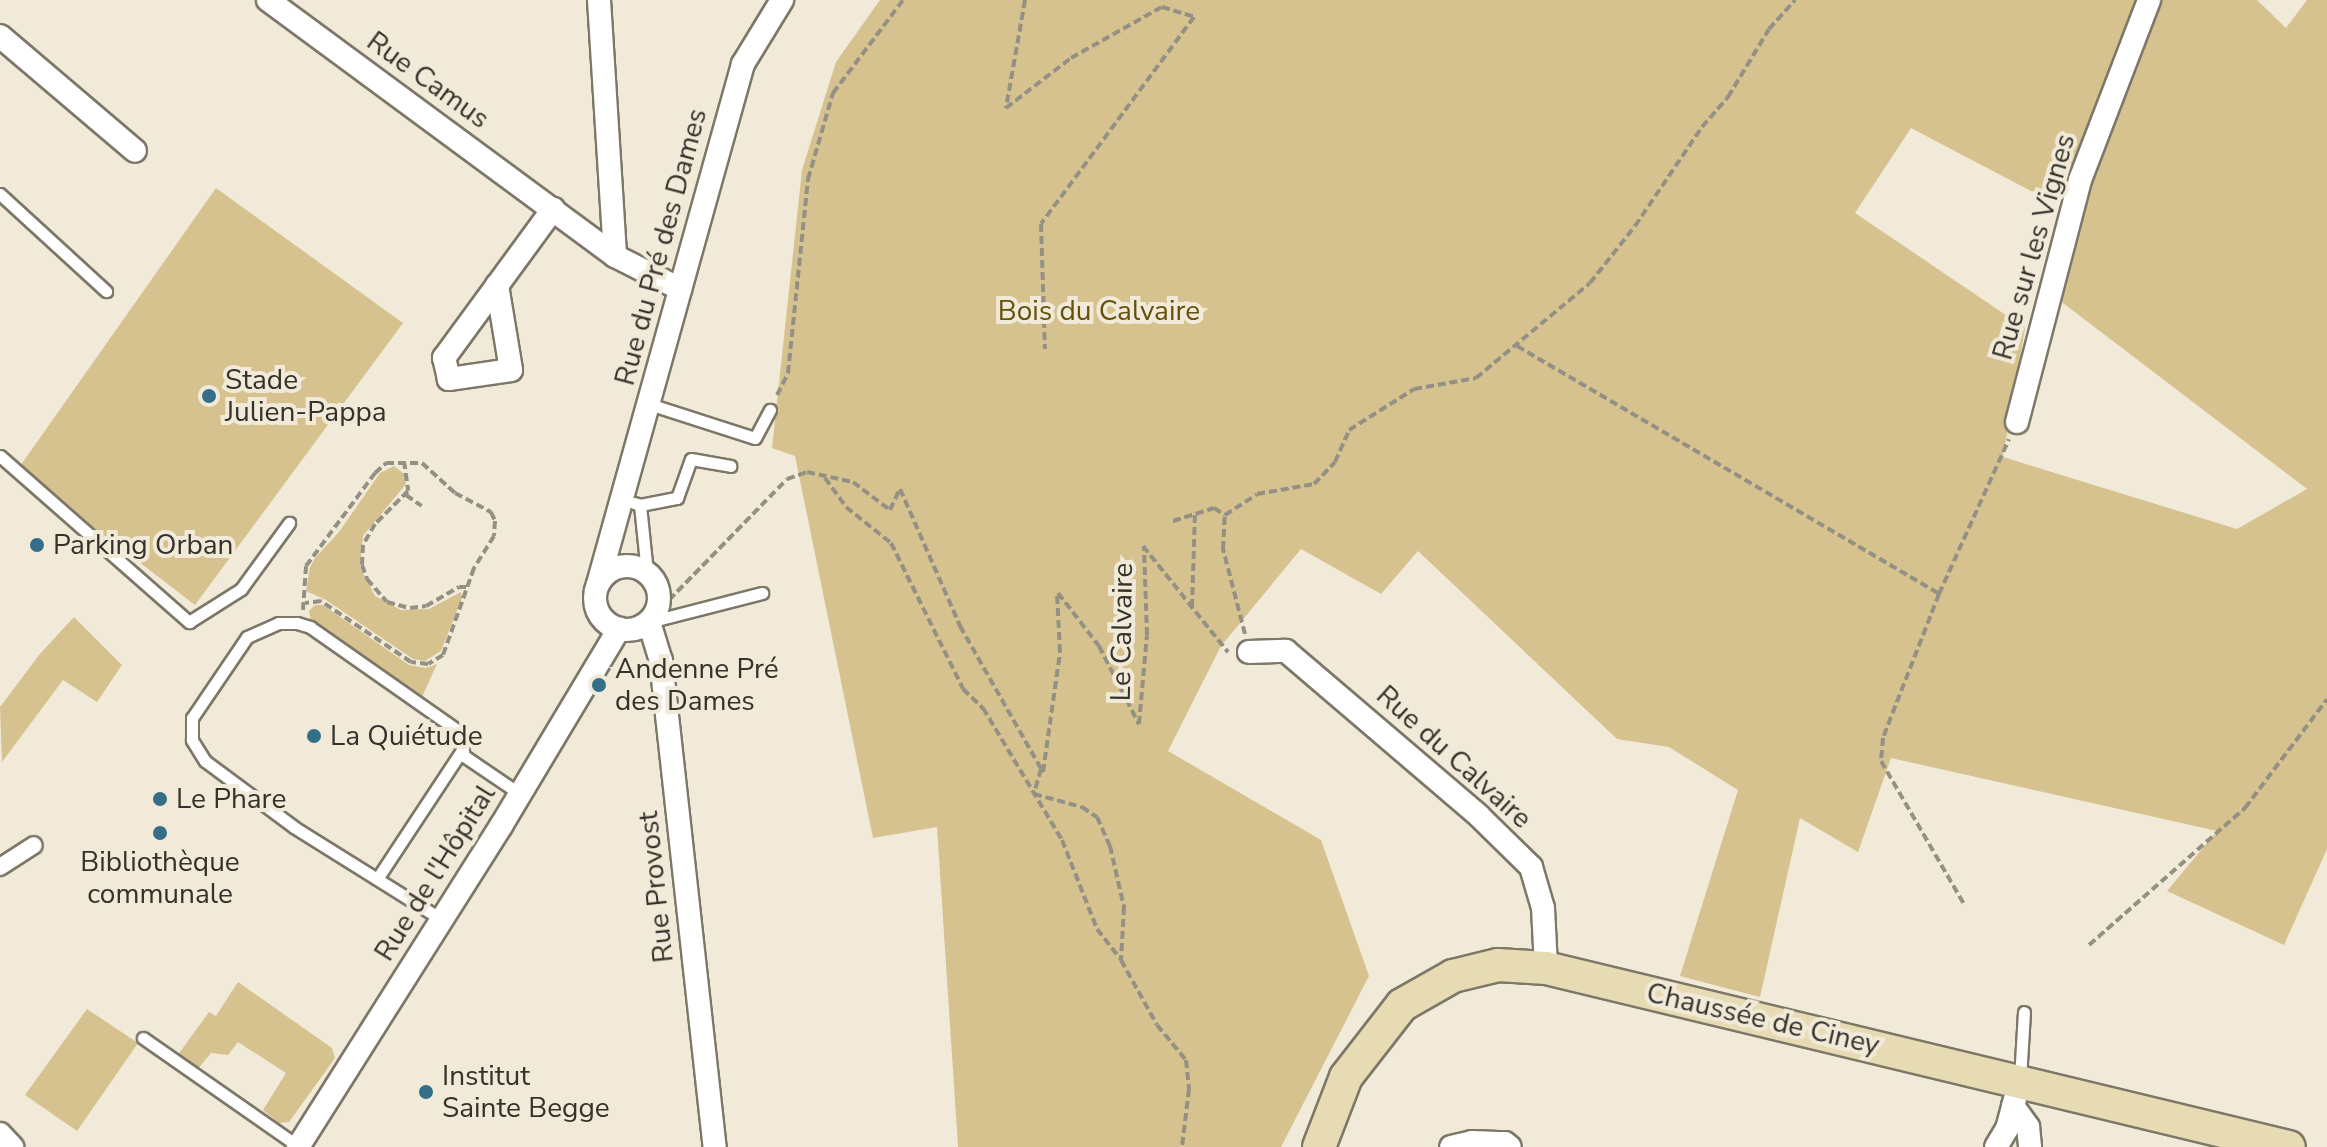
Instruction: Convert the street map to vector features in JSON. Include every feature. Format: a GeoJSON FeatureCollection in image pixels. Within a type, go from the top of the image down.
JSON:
{"type":"FeatureCollection","features":[{"type":"Feature","properties":{"kind":"main road","name":"Chaussée de Ciney"},"geometry":{"type":"LineString","coordinates":[[1319,1147],[1346,1077],[1402,1005],[1453,976],[1498,965],[1546,968],[2016,1093],[2289,1147]]}},
{"type":"Feature","properties":{"kind":"street","name":"Rue Camus"},"geometry":{"type":"LineString","coordinates":[[268,0],[615,256],[680,289]]}},
{"type":"Feature","properties":{"kind":"street"},"geometry":{"type":"LineString","coordinates":[[599,0],[615,256]]}},
{"type":"Feature","properties":{"kind":"street","name":"Rue du Pré des Dames"},"geometry":{"type":"LineString","coordinates":[[598,584],[627,508],[649,404],[743,64],[782,0]]}},
{"type":"Feature","properties":{"kind":"street","name":"Rue sur les Vignes"},"geometry":{"type":"LineString","coordinates":[[2017,422],[2080,180],[2149,0]]}},
{"type":"Feature","properties":{"kind":"street"},"geometry":{"type":"LineString","coordinates":[[0,36],[135,151]]}},
{"type":"Feature","properties":{"kind":"street"},"geometry":{"type":"LineString","coordinates":[[497,285],[553,209]]}},
{"type":"Feature","properties":{"kind":"street"},"geometry":{"type":"LineString","coordinates":[[627,508],[623,547],[642,571],[659,593],[651,618],[629,630],[619,629],[600,616],[595,595],[598,584],[615,569],[642,571]]}},
{"type":"Feature","properties":{"kind":"street","name":"Rue Provost"},"geometry":{"type":"LineString","coordinates":[[651,618],[661,661],[715,1147]]}},
{"type":"Feature","properties":{"kind":"street","name":"Rue de l'Hôpital"},"geometry":{"type":"LineString","coordinates":[[298,1147],[520,794],[619,629]]}},
{"type":"Feature","properties":{"kind":"street","name":"Rue du Calvaire"},"geometry":{"type":"LineString","coordinates":[[1249,652],[1286,651],[1479,816],[1531,867],[1543,908],[1546,968]]}},
{"type":"Feature","properties":{"kind":"street"},"geometry":{"type":"LineString","coordinates":[[0,867],[34,845]]}},
{"type":"Feature","properties":{"kind":"street"},"geometry":{"type":"LineString","coordinates":[[1996,1147],[2007,1129],[2016,1093]]}},
{"type":"Feature","properties":{"kind":"street"},"geometry":{"type":"LineString","coordinates":[[2016,1093],[2028,1127],[2030,1147]]}},
{"type":"Feature","properties":{"kind":"street"},"geometry":{"type":"LineString","coordinates":[[0,1134],[12,1147]]}},
{"type":"Feature","properties":{"kind":"street"},"geometry":{"type":"LineString","coordinates":[[1451,1147],[1472,1142],[1505,1143],[1510,1147]]}},
{"type":"Feature","properties":{"kind":"lane"},"geometry":{"type":"LineString","coordinates":[[0,194],[106,291]]}},
{"type":"Feature","properties":{"kind":"lane"},"geometry":{"type":"LineString","coordinates":[[649,404],[755,438],[770,410]]}},
{"type":"Feature","properties":{"kind":"lane"},"geometry":{"type":"LineString","coordinates":[[0,456],[189,622],[241,589],[289,523]]}},
{"type":"Feature","properties":{"kind":"lane"},"geometry":{"type":"LineString","coordinates":[[627,508],[677,498],[691,459],[730,466]]}},
{"type":"Feature","properties":{"kind":"lane"},"geometry":{"type":"LineString","coordinates":[[651,618],[762,593]]}},
{"type":"Feature","properties":{"kind":"lane"},"geometry":{"type":"LineString","coordinates":[[441,919],[294,827],[205,761],[192,740],[192,718],[247,637],[278,623],[297,623],[310,627],[460,732],[464,756],[520,794]]}},
{"type":"Feature","properties":{"kind":"lane"},"geometry":{"type":"LineString","coordinates":[[377,879],[462,750]]}},
{"type":"Feature","properties":{"kind":"lane"},"geometry":{"type":"LineString","coordinates":[[2016,1093],[2024,1012]]}},
{"type":"Feature","properties":{"kind":"lane"},"geometry":{"type":"LineString","coordinates":[[143,1038],[298,1147]]}},
{"type":"Feature","properties":{"kind":"path"},"geometry":{"type":"LineString","coordinates":[[770,410],[788,373],[808,179],[833,93],[903,0]]}},
{"type":"Feature","properties":{"kind":"path"},"geometry":{"type":"LineString","coordinates":[[1025,0],[1006,108],[1071,58],[1162,7],[1194,17],[1041,224],[1045,349]]}},
{"type":"Feature","properties":{"kind":"path"},"geometry":{"type":"LineString","coordinates":[[1225,515],[1257,494],[1314,484],[1335,462],[1349,430],[1414,389],[1476,378],[1590,283],[1635,226],[1702,127],[1728,97],[1769,29],[1795,0]]}},
{"type":"Feature","properties":{"kind":"path"},"geometry":{"type":"LineString","coordinates":[[1517,346],[1939,594]]}},
{"type":"Feature","properties":{"kind":"path"},"geometry":{"type":"LineString","coordinates":[[1965,906],[1881,761],[1883,738],[1939,594],[2017,422]]}},
{"type":"Feature","properties":{"kind":"path"},"geometry":{"type":"LineString","coordinates":[[404,461],[410,484],[406,495],[375,524],[363,545],[362,565],[371,585],[387,602],[410,608],[426,606],[459,587],[467,587]]}},
{"type":"Feature","properties":{"kind":"path"},"geometry":{"type":"LineString","coordinates":[[297,623],[305,603],[302,590],[306,566],[381,466],[404,461],[427,466],[447,487],[491,512],[495,521],[494,536],[467,587],[443,655],[422,665],[411,662],[321,601],[305,603]]}},
{"type":"Feature","properties":{"kind":"path"},"geometry":{"type":"LineString","coordinates":[[651,618],[726,546],[787,479],[807,472],[853,482],[890,510],[900,489],[960,626],[1041,769],[1034,794]]}},
{"type":"Feature","properties":{"kind":"path"},"geometry":{"type":"LineString","coordinates":[[825,478],[846,507],[891,543],[963,689],[983,708],[1062,840],[1097,929],[1121,960],[1157,1025],[1186,1060],[1189,1089],[1182,1147]]}},
{"type":"Feature","properties":{"kind":"path"},"geometry":{"type":"LineString","coordinates":[[406,495],[422,506]]}},
{"type":"Feature","properties":{"kind":"path"},"geometry":{"type":"LineString","coordinates":[[1173,521],[1214,508],[1225,515]]}},
{"type":"Feature","properties":{"kind":"path"},"geometry":{"type":"LineString","coordinates":[[1192,610],[1195,514]]}},
{"type":"Feature","properties":{"kind":"path"},"geometry":{"type":"LineString","coordinates":[[1225,515],[1223,549],[1249,652]]}},
{"type":"Feature","properties":{"kind":"path","name":"Le Calvaire"},"geometry":{"type":"LineString","coordinates":[[1041,769],[1043,772],[1060,652],[1057,592],[1099,646],[1139,724],[1147,635],[1143,546],[1192,610],[1231,654],[1249,652]]}},
{"type":"Feature","properties":{"kind":"path"},"geometry":{"type":"LineString","coordinates":[[2089,945],[2245,808],[2327,699]]}},
{"type":"Feature","properties":{"kind":"path"},"geometry":{"type":"LineString","coordinates":[[1034,794],[1082,807],[1097,817],[1110,846],[1124,907],[1121,960]]}},
{"type":"Feature","properties":{"kind":"green space","name":"Bois du Calvaire"},"geometry":{"type":"Polygon","coordinates":[[[880,0],[2257,0],[2286,28],[2307,0],[2327,0],[2327,849],[2284,945],[2167,891],[2217,831],[1891,758],[1858,852],[1800,818],[1760,997],[1680,976],[1738,790],[1669,747],[1617,739],[1418,551],[1381,594],[1301,549],[1221,646],[1168,751],[1321,840],[1369,976],[1281,1147],[958,1147],[937,827],[873,838],[795,456],[772,448],[802,170],[836,62],[880,0]],[[1911,128],[1855,213],[2025,328],[2003,457],[2237,529],[2307,489],[2063,303],[2058,296],[2080,195],[2031,191],[1911,128]]]}},
{"type":"Feature","properties":{"kind":"green space","name":"Stade Julien-Pappa"},"geometry":{"type":"Polygon","coordinates":[[[216,188],[403,323],[195,605],[18,469],[216,188]]]}},
{"type":"Feature","properties":{"kind":"green space"},"geometry":{"type":"Polygon","coordinates":[[[394,466],[404,474],[406,484],[363,536],[360,567],[375,596],[401,610],[429,609],[461,592],[462,598],[441,651],[425,661],[413,659],[326,600],[306,591],[310,567],[315,558],[339,532],[380,473],[394,466]]]}},
{"type":"Feature","properties":{"kind":"green space"},"geometry":{"type":"Polygon","coordinates":[[[315,605],[323,605],[409,665],[426,668],[437,664],[422,697],[311,621],[309,611],[315,605]]]}},
{"type":"Feature","properties":{"kind":"green space"},"geometry":{"type":"Polygon","coordinates":[[[74,617],[122,665],[97,702],[63,680],[2,762],[0,707],[39,655],[74,617]]]}},
{"type":"Feature","properties":{"kind":"green space"},"geometry":{"type":"Polygon","coordinates":[[[238,982],[332,1048],[335,1058],[289,1122],[279,1123],[263,1110],[286,1073],[238,1042],[228,1055],[211,1053],[197,1070],[177,1056],[209,1012],[216,1016],[238,982]]]}},
{"type":"Feature","properties":{"kind":"green space"},"geometry":{"type":"Polygon","coordinates":[[[87,1009],[138,1043],[77,1131],[25,1095],[87,1009]]]}},
{"type":"Feature","properties":{"kind":"place","name":"Stade Julien-Pappa"},"geometry":{"type":"Point","coordinates":[209,396]}},
{"type":"Feature","properties":{"kind":"place","name":"Parking Orban"},"geometry":{"type":"Point","coordinates":[37,545]}},
{"type":"Feature","properties":{"kind":"place","name":"Andenne Pré des Dames"},"geometry":{"type":"Point","coordinates":[599,685]}},
{"type":"Feature","properties":{"kind":"place","name":"La Quiétude"},"geometry":{"type":"Point","coordinates":[314,736]}},
{"type":"Feature","properties":{"kind":"place","name":"Le Phare"},"geometry":{"type":"Point","coordinates":[160,799]}},
{"type":"Feature","properties":{"kind":"place","name":"Bibliothèque communale"},"geometry":{"type":"Point","coordinates":[160,833]}},
{"type":"Feature","properties":{"kind":"place","name":"Institut Sainte Begge"},"geometry":{"type":"Point","coordinates":[426,1092]}}]}
